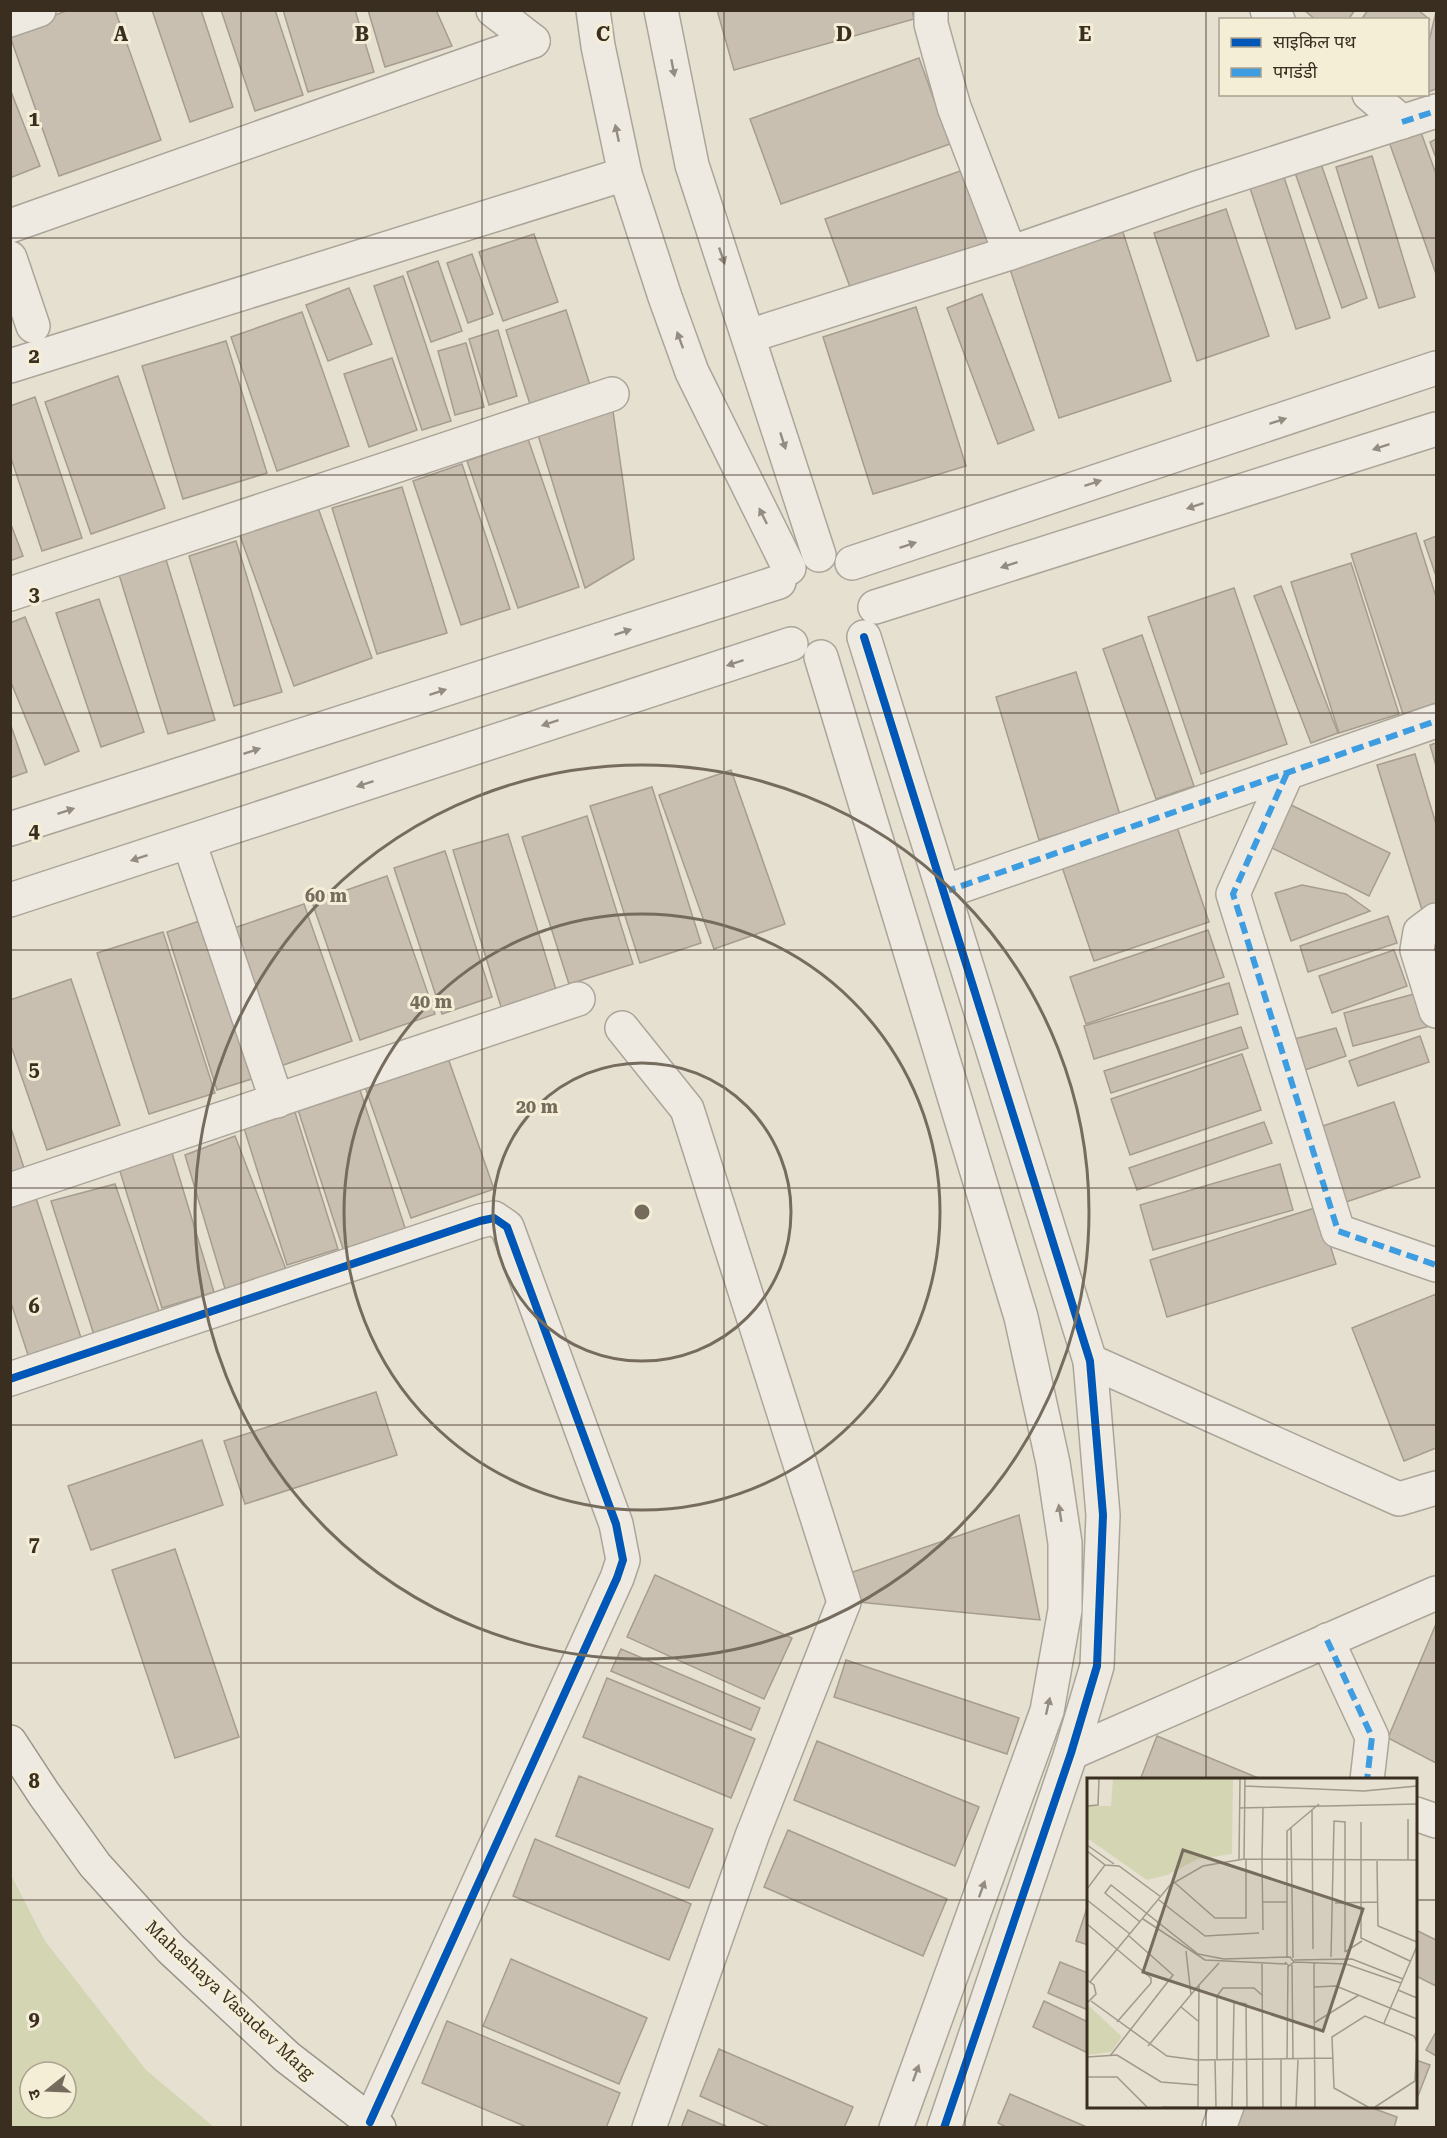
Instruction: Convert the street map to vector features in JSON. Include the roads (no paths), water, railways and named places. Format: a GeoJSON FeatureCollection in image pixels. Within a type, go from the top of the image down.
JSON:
{"type":"FeatureCollection","features":[{"type":"Feature","properties":{"kind":"street"},"geometry":{"type":"LineString","coordinates":[[10,20],[39,10]]}},
{"type":"Feature","properties":{"kind":"street"},"geometry":{"type":"LineString","coordinates":[[10,226],[533,41],[494,10]]}},
{"type":"Feature","properties":{"kind":"street"},"geometry":{"type":"LineString","coordinates":[[10,829],[784,575],[803,559],[819,555],[837,556],[852,563],[865,575],[873,591],[875,607],[873,623],[864,637],[852,649],[837,656],[821,657],[805,653],[791,644],[780,632],[774,617],[774,599],[784,575],[692,372],[661,286],[625,174],[598,46],[593,10]]}},
{"type":"Feature","properties":{"kind":"street"},"geometry":{"type":"LineString","coordinates":[[661,10],[692,165],[819,555]]}},
{"type":"Feature","properties":{"kind":"street"},"geometry":{"type":"LineString","coordinates":[[931,10],[931,24],[954,107],[1010,253]]}},
{"type":"Feature","properties":{"kind":"street"},"geometry":{"type":"LineString","coordinates":[[1371,96],[1402,122]]}},
{"type":"Feature","properties":{"kind":"street"},"geometry":{"type":"LineString","coordinates":[[749,336],[1010,253],[1194,189],[1437,111]]}},
{"type":"Feature","properties":{"kind":"street"},"geometry":{"type":"LineString","coordinates":[[10,366],[625,174]]}},
{"type":"Feature","properties":{"kind":"street"},"geometry":{"type":"LineString","coordinates":[[10,258],[33,326]]}},
{"type":"Feature","properties":{"kind":"street"},"geometry":{"type":"LineString","coordinates":[[852,563],[1437,368]]}},
{"type":"Feature","properties":{"kind":"street"},"geometry":{"type":"LineString","coordinates":[[10,594],[612,394]]}},
{"type":"Feature","properties":{"kind":"street"},"geometry":{"type":"LineString","coordinates":[[875,607],[1437,429]]}},
{"type":"Feature","properties":{"kind":"street"},"geometry":{"type":"LineString","coordinates":[[864,637],[1090,1361],[1103,1515],[1097,1665],[1071,1754],[944,2127]]}},
{"type":"Feature","properties":{"kind":"street"},"geometry":{"type":"LineString","coordinates":[[10,900],[791,644]]}},
{"type":"Feature","properties":{"kind":"street"},"geometry":{"type":"LineString","coordinates":[[821,657],[1021,1317],[1053,1463],[1065,1543],[1065,1610],[1047,1711],[896,2127]]}},
{"type":"Feature","properties":{"kind":"street"},"geometry":{"type":"LineString","coordinates":[[944,892],[1437,721]]}},
{"type":"Feature","properties":{"kind":"street"},"geometry":{"type":"LineString","coordinates":[[1287,773],[1233,894],[1338,1231],[1437,1265]]}},
{"type":"Feature","properties":{"kind":"street"},"geometry":{"type":"LineString","coordinates":[[189,842],[277,1101]]}},
{"type":"Feature","properties":{"kind":"street"},"geometry":{"type":"LineString","coordinates":[[1437,920],[1420,932],[1417,950],[1437,1011]]}},
{"type":"Feature","properties":{"kind":"street"},"geometry":{"type":"LineString","coordinates":[[10,1190],[578,999]]}},
{"type":"Feature","properties":{"kind":"street"},"geometry":{"type":"LineString","coordinates":[[622,1028],[687,1109],[844,1602],[752,1836],[650,2127]]}},
{"type":"Feature","properties":{"kind":"street"},"geometry":{"type":"LineString","coordinates":[[10,1379],[480,1221],[494,1218],[507,1227],[616,1524],[623,1560],[375,2125]]}},
{"type":"Feature","properties":{"kind":"street"},"geometry":{"type":"LineString","coordinates":[[1090,1361],[1437,1514]]}},
{"type":"Feature","properties":{"kind":"street"},"geometry":{"type":"LineString","coordinates":[[1399,1499],[1437,1488]]}},
{"type":"Feature","properties":{"kind":"street"},"geometry":{"type":"LineString","coordinates":[[1071,1754],[1437,1593]]}},
{"type":"Feature","properties":{"kind":"street"},"geometry":{"type":"LineString","coordinates":[[1327,1640],[1372,1737],[1367,1778]]}},
{"type":"Feature","properties":{"kind":"street","name":"Mahashaya Vasudev Marg"},"geometry":{"type":"LineString","coordinates":[[10,1742],[95,1865],[171,1950],[287,2057],[375,2125]]}},
{"type":"Feature","properties":{"kind":"street"},"geometry":{"type":"LineString","coordinates":[[1417,1814],[1437,1821]]}},
{"type":"Feature","properties":{"kind":"street"},"geometry":{"type":"LineString","coordinates":[[1219,2127],[1226,2108]]}}]}
